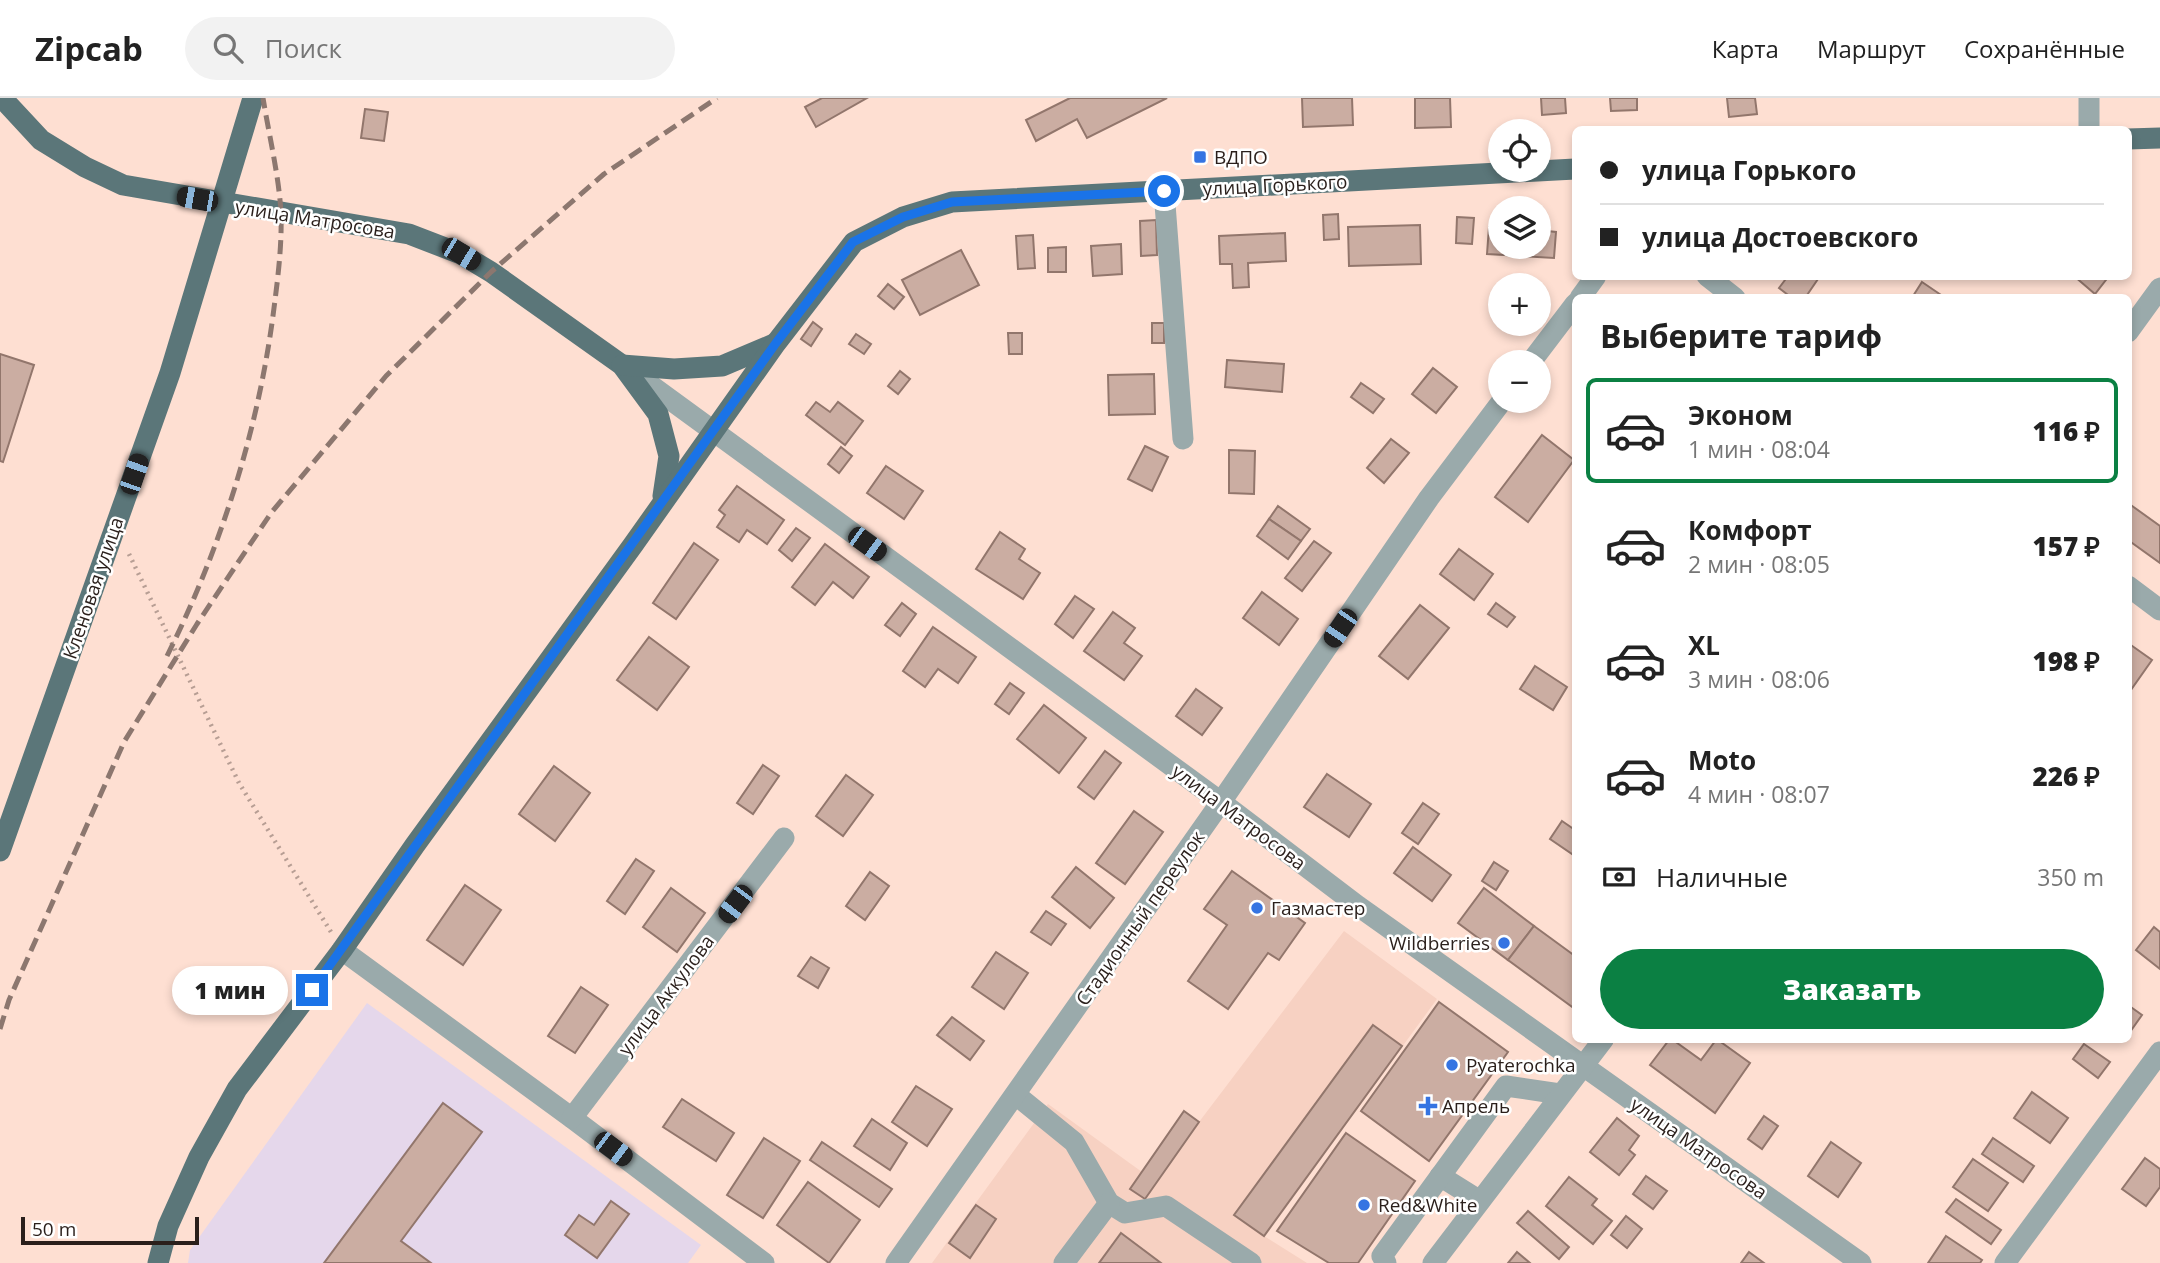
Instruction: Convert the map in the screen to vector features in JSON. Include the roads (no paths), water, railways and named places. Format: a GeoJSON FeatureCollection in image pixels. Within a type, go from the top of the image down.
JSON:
{"type":"FeatureCollection","features":[{"type":"Feature","properties":{"kind":"main road","name":"улица Матросова"},"geometry":{"type":"LineString","coordinates":[[2,98],[41,140],[122,186],[409,234],[461,254],[491,272],[622,365],[658,414],[669,456],[662,502]]}},
{"type":"Feature","properties":{"kind":"main road","name":"Кленовая улица"},"geometry":{"type":"LineString","coordinates":[[0,851],[170,373],[253,98]]}},
{"type":"Feature","properties":{"kind":"main road"},"geometry":{"type":"LineString","coordinates":[[2132,139],[2160,138]]}},
{"type":"Feature","properties":{"kind":"main road","name":"улица Горького"},"geometry":{"type":"LineString","coordinates":[[776,343],[853,242],[903,217],[952,202],[1571,172]]}},
{"type":"Feature","properties":{"kind":"main road"},"geometry":{"type":"LineString","coordinates":[[622,365],[674,369],[722,366],[776,343]]}},
{"type":"Feature","properties":{"kind":"main road"},"geometry":{"type":"LineString","coordinates":[[158,1263],[168,1226],[194,1168],[237,1089],[342,950],[776,343]]}},
{"type":"Feature","properties":{"kind":"street"},"geometry":{"type":"LineString","coordinates":[[2089,98],[2089,126]]}},
{"type":"Feature","properties":{"kind":"street"},"geometry":{"type":"LineString","coordinates":[[1164,191],[1183,439]]}},
{"type":"Feature","properties":{"kind":"street"},"geometry":{"type":"LineString","coordinates":[[1712,280],[1730,294]]}},
{"type":"Feature","properties":{"kind":"street"},"geometry":{"type":"LineString","coordinates":[[2132,326],[2160,288]]}},
{"type":"Feature","properties":{"kind":"street"},"geometry":{"type":"LineString","coordinates":[[1540,350],[1572,308]]}},
{"type":"Feature","properties":{"kind":"street","name":"улица Матросова"},"geometry":{"type":"LineString","coordinates":[[622,365],[1221,802],[1357,906],[1861,1263]]}},
{"type":"Feature","properties":{"kind":"street","name":"Стадионный переулок"},"geometry":{"type":"LineString","coordinates":[[896,1263],[1221,802],[1429,498],[1493,413]]}},
{"type":"Feature","properties":{"kind":"street"},"geometry":{"type":"LineString","coordinates":[[2132,589],[2160,610]]}},
{"type":"Feature","properties":{"kind":"street","name":"улица Аккулова"},"geometry":{"type":"LineString","coordinates":[[572,1118],[784,838]]}},
{"type":"Feature","properties":{"kind":"street"},"geometry":{"type":"LineString","coordinates":[[342,950],[572,1118],[760,1262]]}},
{"type":"Feature","properties":{"kind":"street"},"geometry":{"type":"LineString","coordinates":[[1433,1263],[1601,1043]]}},
{"type":"Feature","properties":{"kind":"street"},"geometry":{"type":"LineString","coordinates":[[2005,1263],[2160,1052]]}},
{"type":"Feature","properties":{"kind":"street"},"geometry":{"type":"LineString","coordinates":[[1386,1263],[1382,1255],[1506,1086],[1560,1094]]}},
{"type":"Feature","properties":{"kind":"street"},"geometry":{"type":"LineString","coordinates":[[1016,1095],[1074,1142],[1109,1203],[1125,1213],[1166,1206],[1251,1263]]}},
{"type":"Feature","properties":{"kind":"street"},"geometry":{"type":"LineString","coordinates":[[1440,1176],[1480,1201]]}},
{"type":"Feature","properties":{"kind":"street"},"geometry":{"type":"LineString","coordinates":[[1064,1263],[1109,1203]]}},
{"type":"Feature","properties":{"kind":"railway"},"geometry":{"type":"LineString","coordinates":[[167,656],[221,530],[248,442],[267,353],[278,273],[281,213],[263,98]]}},
{"type":"Feature","properties":{"kind":"railway"},"geometry":{"type":"LineString","coordinates":[[0,1029],[9,1000],[124,742],[197,624],[271,513],[386,376],[491,272],[604,174],[717,98]]}},
{"type":"Feature","properties":{"kind":"place","name":"ВДПО"},"geometry":{"type":"Point","coordinates":[1200,157]}},
{"type":"Feature","properties":{"kind":"place","name":"Газмастер"},"geometry":{"type":"Point","coordinates":[1257,908]}},
{"type":"Feature","properties":{"kind":"place","name":"Wildberries"},"geometry":{"type":"Point","coordinates":[1504,943]}},
{"type":"Feature","properties":{"kind":"place","name":"Pyaterochka"},"geometry":{"type":"Point","coordinates":[1452,1065]}},
{"type":"Feature","properties":{"kind":"place","name":"Апрель"},"geometry":{"type":"Point","coordinates":[1428,1106]}},
{"type":"Feature","properties":{"kind":"place","name":"Red&White"},"geometry":{"type":"Point","coordinates":[1364,1205]}}]}
